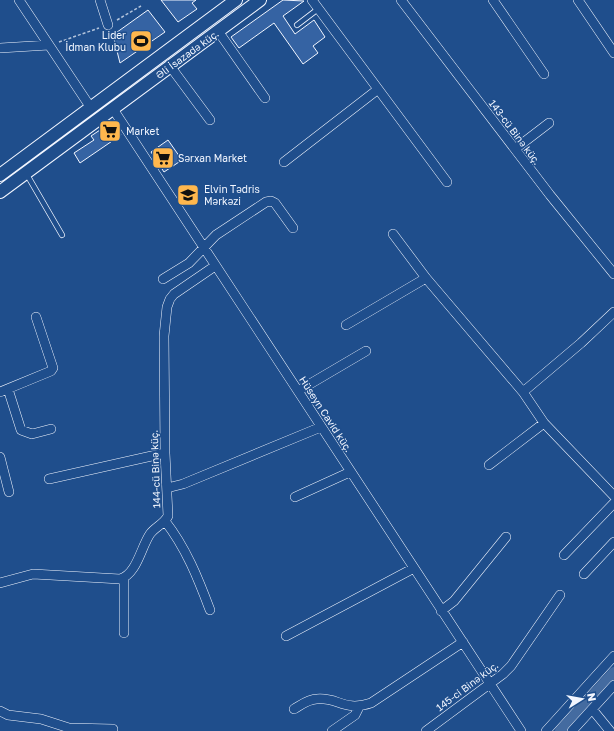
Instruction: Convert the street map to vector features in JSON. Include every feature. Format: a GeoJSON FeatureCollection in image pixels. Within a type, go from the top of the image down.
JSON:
{"type":"FeatureCollection","features":[{"type":"Feature","properties":{"kind":"main road","name":"Əli İsazadə küç."},"geometry":{"type":"LineString","coordinates":[[91,108],[236,0]]}},
{"type":"Feature","properties":{"kind":"main road","name":"Əli İsazadə küç."},"geometry":{"type":"LineString","coordinates":[[98,120],[260,0]]}},
{"type":"Feature","properties":{"kind":"main road"},"geometry":{"type":"LineString","coordinates":[[106,97],[113,109]]}},
{"type":"Feature","properties":{"kind":"main road"},"geometry":{"type":"LineString","coordinates":[[0,175],[91,108],[98,120],[0,192]]}},
{"type":"Feature","properties":{"kind":"street"},"geometry":{"type":"LineString","coordinates":[[19,0],[91,108]]}},
{"type":"Feature","properties":{"kind":"street"},"geometry":{"type":"LineString","coordinates":[[100,0],[108,25]]}},
{"type":"Feature","properties":{"kind":"street"},"geometry":{"type":"LineString","coordinates":[[312,0],[377,90],[447,182]]}},
{"type":"Feature","properties":{"kind":"street","name":"143-cü Binə küç."},"geometry":{"type":"LineString","coordinates":[[401,0],[515,149],[614,274]]}},
{"type":"Feature","properties":{"kind":"street"},"geometry":{"type":"LineString","coordinates":[[492,0],[544,74]]}},
{"type":"Feature","properties":{"kind":"street"},"geometry":{"type":"LineString","coordinates":[[578,0],[614,53]]}},
{"type":"Feature","properties":{"kind":"street"},"geometry":{"type":"LineString","coordinates":[[218,31],[265,98]]}},
{"type":"Feature","properties":{"kind":"street"},"geometry":{"type":"LineString","coordinates":[[0,48],[49,45]]}},
{"type":"Feature","properties":{"kind":"street"},"geometry":{"type":"LineString","coordinates":[[170,66],[210,120]]}},
{"type":"Feature","properties":{"kind":"street"},"geometry":{"type":"LineString","coordinates":[[284,162],[377,90]]}},
{"type":"Feature","properties":{"kind":"street","name":"Hüseyn Cavid küç."},"geometry":{"type":"LineString","coordinates":[[113,109],[521,731]]}},
{"type":"Feature","properties":{"kind":"street"},"geometry":{"type":"LineString","coordinates":[[515,149],[549,123]]}},
{"type":"Feature","properties":{"kind":"street"},"geometry":{"type":"LineString","coordinates":[[163,279],[189,263],[216,235],[266,202],[270,201],[275,203],[293,228]]}},
{"type":"Feature","properties":{"kind":"street"},"geometry":{"type":"LineString","coordinates":[[393,234],[426,278],[523,392],[544,423],[614,496]]}},
{"type":"Feature","properties":{"kind":"street","name":"144-cü Binə küç."},"geometry":{"type":"LineString","coordinates":[[124,578],[131,572],[143,544],[150,534],[165,521],[168,510],[165,453],[164,336],[170,299],[174,294],[215,266]]}},
{"type":"Feature","properties":{"kind":"street"},"geometry":{"type":"LineString","coordinates":[[346,325],[426,278]]}},
{"type":"Feature","properties":{"kind":"street"},"geometry":{"type":"LineString","coordinates":[[523,392],[581,343],[614,312]]}},
{"type":"Feature","properties":{"kind":"street"},"geometry":{"type":"LineString","coordinates":[[36,317],[53,368],[51,371],[4,390],[21,430],[32,434],[51,429]]}},
{"type":"Feature","properties":{"kind":"street"},"geometry":{"type":"LineString","coordinates":[[298,391],[366,351]]}},
{"type":"Feature","properties":{"kind":"street"},"geometry":{"type":"LineString","coordinates":[[489,465],[544,423]]}},
{"type":"Feature","properties":{"kind":"street"},"geometry":{"type":"LineString","coordinates":[[167,488],[183,484],[321,427]]}},
{"type":"Feature","properties":{"kind":"street"},"geometry":{"type":"LineString","coordinates":[[49,479],[165,453]]}},
{"type":"Feature","properties":{"kind":"street"},"geometry":{"type":"LineString","coordinates":[[0,457],[9,492]]}},
{"type":"Feature","properties":{"kind":"street"},"geometry":{"type":"LineString","coordinates":[[296,497],[350,472]]}},
{"type":"Feature","properties":{"kind":"street"},"geometry":{"type":"LineString","coordinates":[[564,555],[614,503]]}},
{"type":"Feature","properties":{"kind":"street"},"geometry":{"type":"LineString","coordinates":[[165,521],[181,543],[196,571],[210,610]]}},
{"type":"Feature","properties":{"kind":"street"},"geometry":{"type":"LineString","coordinates":[[441,611],[454,600],[506,537]]}},
{"type":"Feature","properties":{"kind":"street"},"geometry":{"type":"LineString","coordinates":[[584,574],[614,542]]}},
{"type":"Feature","properties":{"kind":"street"},"geometry":{"type":"LineString","coordinates":[[286,636],[414,568]]}},
{"type":"Feature","properties":{"kind":"street"},"geometry":{"type":"LineString","coordinates":[[0,583],[33,574],[115,579],[124,578],[124,633]]}},
{"type":"Feature","properties":{"kind":"street","name":"145-ci Binə küç."},"geometry":{"type":"LineString","coordinates":[[426,731],[490,684],[511,666],[560,595]]}},
{"type":"Feature","properties":{"kind":"street"},"geometry":{"type":"LineString","coordinates":[[294,709],[308,700],[318,698],[346,706],[359,707],[370,703],[463,642]]}},
{"type":"Feature","properties":{"kind":"street"},"geometry":{"type":"LineString","coordinates":[[546,731],[614,656]]}},
{"type":"Feature","properties":{"kind":"street"},"geometry":{"type":"LineString","coordinates":[[572,731],[614,685]]}},
{"type":"Feature","properties":{"kind":"street"},"geometry":{"type":"LineString","coordinates":[[332,731],[355,715],[359,707]]}},
{"type":"Feature","properties":{"kind":"street"},"geometry":{"type":"LineString","coordinates":[[592,709],[610,731]]}},
{"type":"Feature","properties":{"kind":"street"},"geometry":{"type":"LineString","coordinates":[[0,711],[8,715],[41,719],[69,728],[114,729]]}},
{"type":"Feature","properties":{"kind":"lane"},"geometry":{"type":"LineString","coordinates":[[297,24],[318,9]]}},
{"type":"Feature","properties":{"kind":"lane"},"geometry":{"type":"LineString","coordinates":[[26,173],[62,235]]}},
{"type":"Feature","properties":{"kind":"path"},"geometry":{"type":"LineString","coordinates":[[49,45],[108,25],[140,6]]}},
{"type":"Feature","properties":{"kind":"building"},"geometry":{"type":"Polygon","coordinates":[[[161,0],[196,0],[192,3],[197,9],[178,22],[161,0]]]}},
{"type":"Feature","properties":{"kind":"building"},"geometry":{"type":"Polygon","coordinates":[[[283,0],[304,1],[283,16],[295,34],[314,20],[325,37],[313,46],[318,53],[303,64],[274,23],[239,48],[231,37],[283,0]]]}},
{"type":"Feature","properties":{"kind":"building"},"geometry":{"type":"Polygon","coordinates":[[[148,10],[165,32],[120,63],[113,35],[148,10]]]}},
{"type":"Feature","properties":{"kind":"building"},"geometry":{"type":"Polygon","coordinates":[[[112,122],[121,135],[80,163],[74,153],[94,140],[91,136],[112,122]]]}},
{"type":"Feature","properties":{"kind":"building"},"geometry":{"type":"Polygon","coordinates":[[[168,140],[182,160],[164,172],[151,152],[168,140]]]}},
{"type":"Feature","properties":{"kind":"waterway"},"geometry":{"type":"LineString","coordinates":[[560,731],[614,672]]}},
{"type":"Feature","properties":{"kind":"place","name":"Lider İdman Klubu"},"geometry":{"type":"Point","coordinates":[141,41]}},
{"type":"Feature","properties":{"kind":"place","name":"Market"},"geometry":{"type":"Point","coordinates":[110,131]}},
{"type":"Feature","properties":{"kind":"place","name":"Sərxan Market"},"geometry":{"type":"Point","coordinates":[163,158]}},
{"type":"Feature","properties":{"kind":"place","name":"Elvin Tədris Mərkəzi"},"geometry":{"type":"Point","coordinates":[188,195]}}]}
